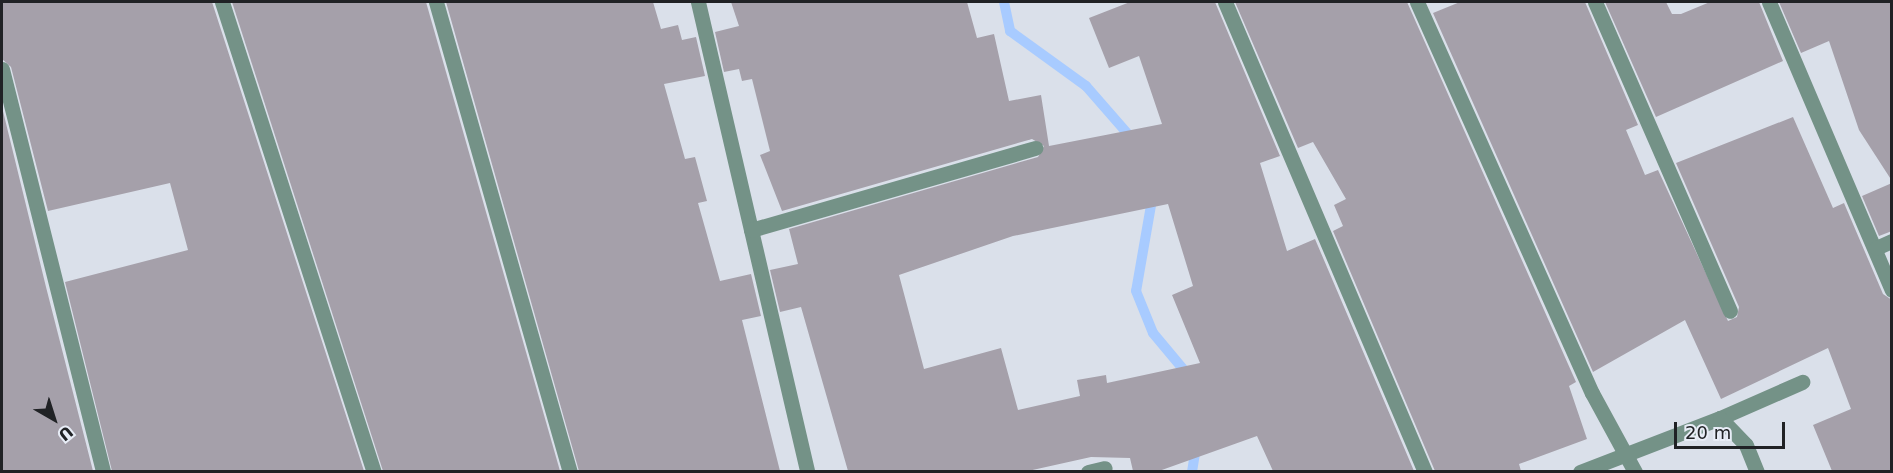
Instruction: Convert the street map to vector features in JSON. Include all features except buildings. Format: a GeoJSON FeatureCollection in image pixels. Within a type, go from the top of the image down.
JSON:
{"type":"FeatureCollection","features":[{"type":"Feature","properties":{"kind":"street"},"geometry":{"type":"LineString","coordinates":[[222,2],[374,471]]}},
{"type":"Feature","properties":{"kind":"street"},"geometry":{"type":"LineString","coordinates":[[435,2],[570,471]]}},
{"type":"Feature","properties":{"kind":"street"},"geometry":{"type":"LineString","coordinates":[[698,2],[807,471]]}},
{"type":"Feature","properties":{"kind":"street"},"geometry":{"type":"LineString","coordinates":[[1225,2],[1425,471]]}},
{"type":"Feature","properties":{"kind":"street"},"geometry":{"type":"LineString","coordinates":[[1417,2],[1593,393],[1628,451],[1635,471]]}},
{"type":"Feature","properties":{"kind":"street"},"geometry":{"type":"LineString","coordinates":[[1595,2],[1730,311]]}},
{"type":"Feature","properties":{"kind":"street"},"geometry":{"type":"LineString","coordinates":[[1769,2],[1892,290]]}},
{"type":"Feature","properties":{"kind":"street"},"geometry":{"type":"LineString","coordinates":[[2,69],[103,471]]}},
{"type":"Feature","properties":{"kind":"street"},"geometry":{"type":"LineString","coordinates":[[751,230],[1035,148]]}},
{"type":"Feature","properties":{"kind":"street"},"geometry":{"type":"LineString","coordinates":[[1876,248],[1892,241]]}},
{"type":"Feature","properties":{"kind":"street"},"geometry":{"type":"LineString","coordinates":[[1580,471],[1720,418],[1802,382]]}},
{"type":"Feature","properties":{"kind":"street"},"geometry":{"type":"LineString","coordinates":[[1720,418],[1746,445],[1757,471]]}},
{"type":"Feature","properties":{"kind":"street"},"geometry":{"type":"LineString","coordinates":[[1088,471],[1106,468]]}},
{"type":"Feature","properties":{"kind":"waterway"},"geometry":{"type":"LineString","coordinates":[[1004,2],[1010,31],[1086,86],[1134,141]]}},
{"type":"Feature","properties":{"kind":"waterway"},"geometry":{"type":"LineString","coordinates":[[1153,194],[1136,291],[1153,333],[1189,376]]}},
{"type":"Feature","properties":{"kind":"waterway"},"geometry":{"type":"LineString","coordinates":[[1192,472],[1196,446]]}}]}
